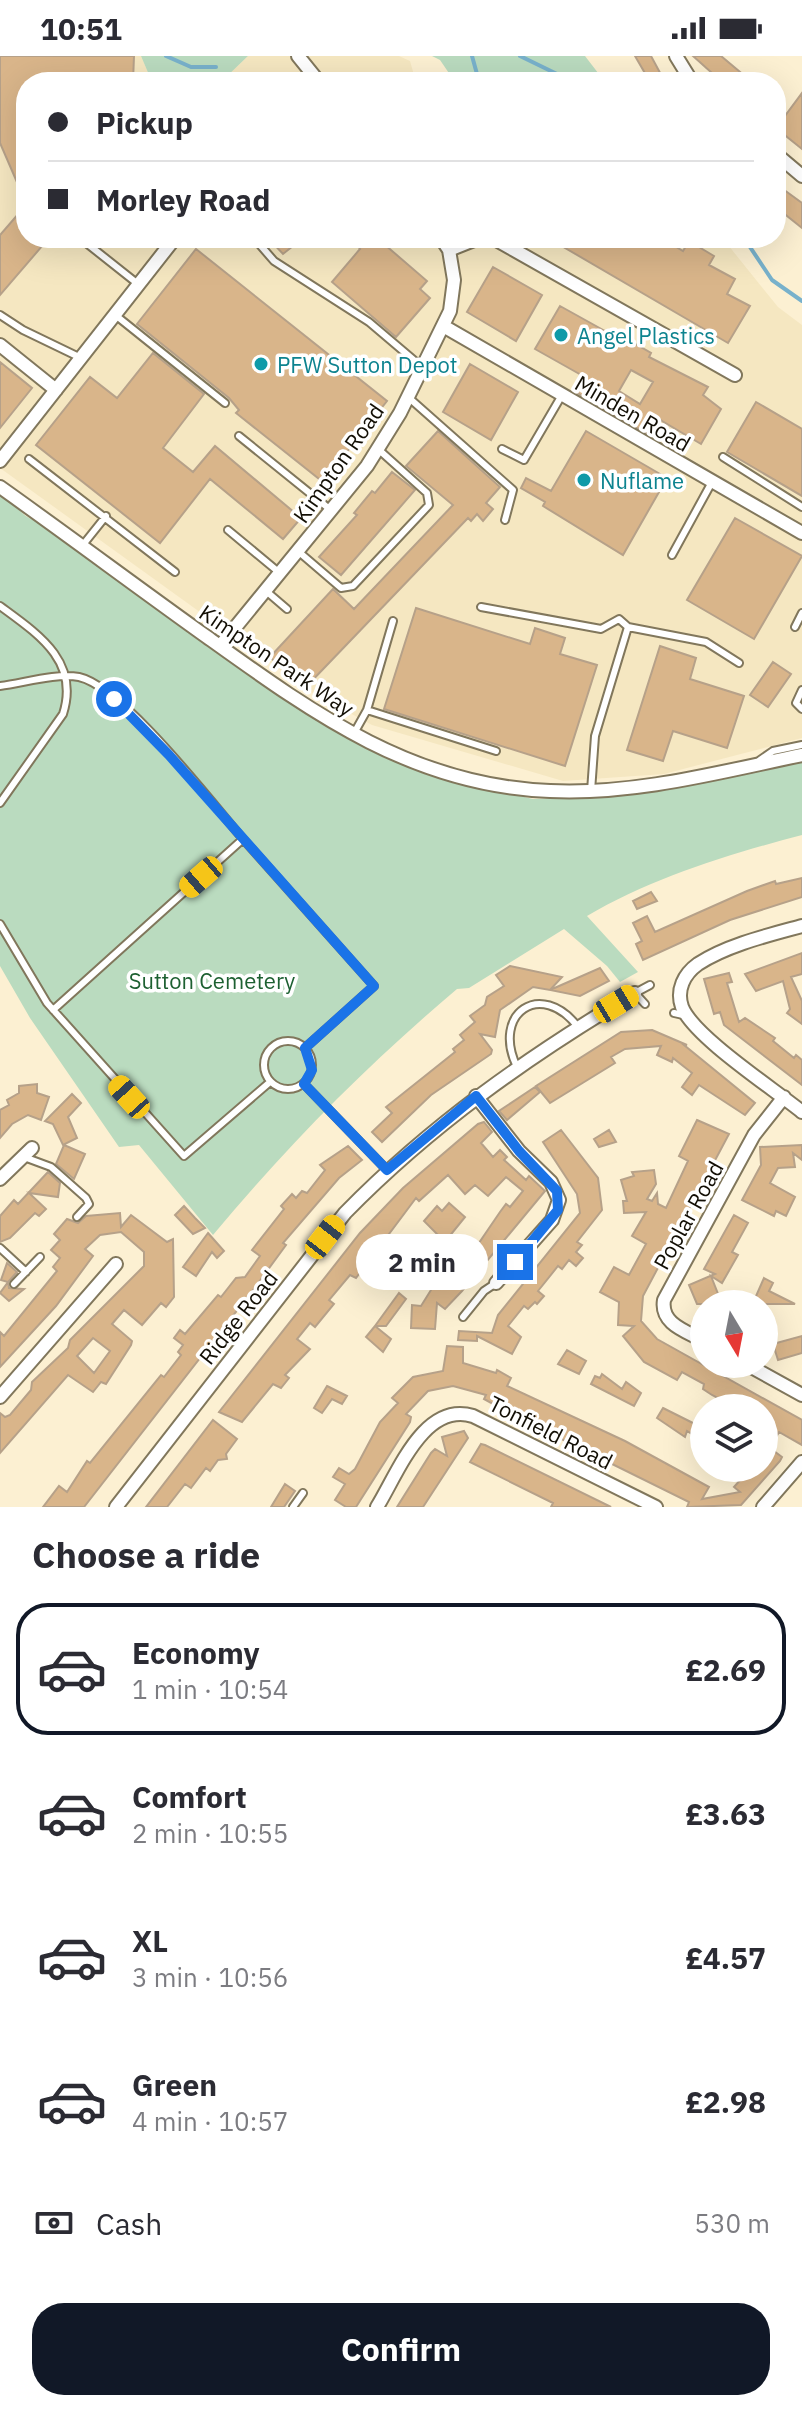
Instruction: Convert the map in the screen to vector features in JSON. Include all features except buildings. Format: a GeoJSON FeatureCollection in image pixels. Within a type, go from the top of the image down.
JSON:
{"type":"FeatureCollection","features":[{"type":"Feature","properties":{"kind":"street"},"geometry":{"type":"LineString","coordinates":[[298,56],[311,72]]}},
{"type":"Feature","properties":{"kind":"street"},"geometry":{"type":"LineString","coordinates":[[786,162],[802,176]]}},
{"type":"Feature","properties":{"kind":"street"},"geometry":{"type":"LineString","coordinates":[[0,461],[167,248]]}},
{"type":"Feature","properties":{"kind":"street"},"geometry":{"type":"LineString","coordinates":[[449,250],[454,248]]}},
{"type":"Feature","properties":{"kind":"street"},"geometry":{"type":"LineString","coordinates":[[511,248],[735,375]]}},
{"type":"Feature","properties":{"kind":"street","name":"Kimpton Road"},"geometry":{"type":"LineString","coordinates":[[220,646],[332,511],[378,449],[445,327],[454,280],[449,250]]}},
{"type":"Feature","properties":{"kind":"street","name":"Minden Road"},"geometry":{"type":"LineString","coordinates":[[445,327],[802,533]]}},
{"type":"Feature","properties":{"kind":"street"},"geometry":{"type":"LineString","coordinates":[[0,345],[56,390]]}},
{"type":"Feature","properties":{"kind":"street","name":"Kimpton Park Way"},"geometry":{"type":"LineString","coordinates":[[0,487],[308,709],[353,735],[416,764],[477,781],[550,791],[591,791],[664,783],[802,755]]}},
{"type":"Feature","properties":{"kind":"street"},"geometry":{"type":"LineString","coordinates":[[802,926],[742,945],[684,972],[681,1011],[802,1112]]}},
{"type":"Feature","properties":{"kind":"street","name":"Ridge Road"},"geometry":{"type":"LineString","coordinates":[[116,1507],[345,1213],[387,1170],[476,1096],[578,1027],[635,993]]}},
{"type":"Feature","properties":{"kind":"street"},"geometry":{"type":"LineString","coordinates":[[476,1096],[530,1164],[551,1182],[559,1200],[552,1220],[496,1283]]}},
{"type":"Feature","properties":{"kind":"street","name":"Poplar Road"},"geometry":{"type":"LineString","coordinates":[[690,1333],[669,1321],[663,1312],[664,1300],[754,1135],[784,1097]]}},
{"type":"Feature","properties":{"kind":"street"},"geometry":{"type":"LineString","coordinates":[[0,1179],[27,1152]]}},
{"type":"Feature","properties":{"kind":"street"},"geometry":{"type":"LineString","coordinates":[[0,1397],[116,1264]]}},
{"type":"Feature","properties":{"kind":"street"},"geometry":{"type":"LineString","coordinates":[[772,1378],[802,1394]]}},
{"type":"Feature","properties":{"kind":"street","name":"Tonfield Road"},"geometry":{"type":"LineString","coordinates":[[377,1507],[426,1429],[440,1416],[456,1412],[473,1416],[656,1507]]}},
{"type":"Feature","properties":{"kind":"street"},"geometry":{"type":"LineString","coordinates":[[763,1507],[802,1462]]}},
{"type":"Feature","properties":{"kind":"lane"},"geometry":{"type":"LineString","coordinates":[[93,248],[138,284]]}},
{"type":"Feature","properties":{"kind":"lane"},"geometry":{"type":"LineString","coordinates":[[263,248],[274,261],[369,322],[422,367]]}},
{"type":"Feature","properties":{"kind":"lane"},"geometry":{"type":"LineString","coordinates":[[114,314],[225,403]]}},
{"type":"Feature","properties":{"kind":"lane"},"geometry":{"type":"LineString","coordinates":[[0,315],[81,358]]}},
{"type":"Feature","properties":{"kind":"lane"},"geometry":{"type":"LineString","coordinates":[[502,449],[524,460],[562,395]]}},
{"type":"Feature","properties":{"kind":"lane"},"geometry":{"type":"LineString","coordinates":[[408,397],[513,490],[505,520]]}},
{"type":"Feature","properties":{"kind":"lane"},"geometry":{"type":"LineString","coordinates":[[239,436],[332,511]]}},
{"type":"Feature","properties":{"kind":"lane"},"geometry":{"type":"LineString","coordinates":[[299,552],[341,588],[353,586],[429,505],[427,493],[378,449]]}},
{"type":"Feature","properties":{"kind":"lane"},"geometry":{"type":"LineString","coordinates":[[723,457],[802,507]]}},
{"type":"Feature","properties":{"kind":"lane"},"geometry":{"type":"LineString","coordinates":[[29,459],[175,572]]}},
{"type":"Feature","properties":{"kind":"lane"},"geometry":{"type":"LineString","coordinates":[[672,555],[712,482]]}},
{"type":"Feature","properties":{"kind":"lane"},"geometry":{"type":"LineString","coordinates":[[82,546],[106,516]]}},
{"type":"Feature","properties":{"kind":"lane"},"geometry":{"type":"LineString","coordinates":[[228,530],[281,574]]}},
{"type":"Feature","properties":{"kind":"lane"},"geometry":{"type":"LineString","coordinates":[[266,591],[287,609]]}},
{"type":"Feature","properties":{"kind":"lane"},"geometry":{"type":"LineString","coordinates":[[0,606],[45,638],[58,655],[65,677],[67,701],[63,714],[0,803]]}},
{"type":"Feature","properties":{"kind":"lane"},"geometry":{"type":"LineString","coordinates":[[481,607],[601,629],[619,619],[628,627],[706,642],[739,663]]}},
{"type":"Feature","properties":{"kind":"lane"},"geometry":{"type":"LineString","coordinates":[[795,627],[802,613]]}},
{"type":"Feature","properties":{"kind":"lane"},"geometry":{"type":"LineString","coordinates":[[353,735],[367,710],[393,621]]}},
{"type":"Feature","properties":{"kind":"lane"},"geometry":{"type":"LineString","coordinates":[[591,791],[595,736],[628,627]]}},
{"type":"Feature","properties":{"kind":"lane"},"geometry":{"type":"LineString","coordinates":[[0,686],[65,677],[80,677],[99,686],[130,712],[374,986],[305,1048]]}},
{"type":"Feature","properties":{"kind":"lane"},"geometry":{"type":"LineString","coordinates":[[802,690],[796,703],[802,709]]}},
{"type":"Feature","properties":{"kind":"lane"},"geometry":{"type":"LineString","coordinates":[[367,710],[496,751]]}},
{"type":"Feature","properties":{"kind":"lane"},"geometry":{"type":"LineString","coordinates":[[754,765],[773,751],[802,745]]}},
{"type":"Feature","properties":{"kind":"lane"},"geometry":{"type":"LineString","coordinates":[[53,1010],[243,839]]}},
{"type":"Feature","properties":{"kind":"lane"},"geometry":{"type":"LineString","coordinates":[[0,924],[53,1010],[184,1156],[270,1082]]}},
{"type":"Feature","properties":{"kind":"lane"},"geometry":{"type":"LineString","coordinates":[[645,1004],[635,993],[650,985]]}},
{"type":"Feature","properties":{"kind":"lane"},"geometry":{"type":"LineString","coordinates":[[517,1067],[509,1045],[515,1014],[537,1004],[549,1004],[568,1014],[578,1027]]}},
{"type":"Feature","properties":{"kind":"lane"},"geometry":{"type":"LineString","coordinates":[[289,1041],[305,1048],[312,1070],[304,1084],[285,1090],[270,1082],[263,1064],[268,1050],[289,1041]]}},
{"type":"Feature","properties":{"kind":"lane"},"geometry":{"type":"LineString","coordinates":[[304,1084],[387,1170]]}},
{"type":"Feature","properties":{"kind":"lane"},"geometry":{"type":"LineString","coordinates":[[27,1152],[51,1167],[86,1198],[89,1204],[77,1217]]}},
{"type":"Feature","properties":{"kind":"lane"},"geometry":{"type":"LineString","coordinates":[[0,1248],[26,1272]]}},
{"type":"Feature","properties":{"kind":"lane"},"geometry":{"type":"LineString","coordinates":[[14,1284],[40,1257]]}},
{"type":"Feature","properties":{"kind":"lane"},"geometry":{"type":"LineString","coordinates":[[463,1317],[484,1291],[496,1283]]}},
{"type":"Feature","properties":{"kind":"lane"},"geometry":{"type":"LineString","coordinates":[[293,1507],[303,1493]]}},
{"type":"Feature","properties":{"kind":"shaded area"},"geometry":{"type":"Polygon","coordinates":[[[0,56],[141,56],[148,72],[16,72],[16,248],[730,248],[778,307],[802,325],[802,738],[664,774],[563,781],[372,725],[311,692],[0,468],[0,56]]]}},
{"type":"Feature","properties":{"kind":"shaded area"},"geometry":{"type":"Polygon","coordinates":[[[248,56],[399,56],[410,61],[413,72],[231,72],[248,56]]]}},
{"type":"Feature","properties":{"kind":"green space"},"geometry":{"type":"Polygon","coordinates":[[[141,56],[248,56],[231,72],[148,72],[141,56]]]}},
{"type":"Feature","properties":{"kind":"green space"},"geometry":{"type":"Polygon","coordinates":[[[432,56],[585,56],[597,72],[448,72],[440,60],[432,56]]]}},
{"type":"Feature","properties":{"kind":"green space","name":"Sutton Cemetery"},"geometry":{"type":"Polygon","coordinates":[[[0,491],[24,515],[49,524],[304,712],[422,773],[533,799],[664,790],[802,759],[802,835],[692,868],[638,890],[587,916],[638,972],[620,982],[607,966],[564,929],[469,988],[457,989],[329,1107],[213,1235],[139,1145],[119,1147],[30,1018],[0,966],[0,491]]]}},
{"type":"Feature","properties":{"kind":"waterway"},"geometry":{"type":"LineString","coordinates":[[166,56],[191,67],[216,67]]}},
{"type":"Feature","properties":{"kind":"waterway"},"geometry":{"type":"LineString","coordinates":[[472,56],[476,72]]}},
{"type":"Feature","properties":{"kind":"waterway"},"geometry":{"type":"LineString","coordinates":[[520,56],[553,72]]}},
{"type":"Feature","properties":{"kind":"waterway"},"geometry":{"type":"LineString","coordinates":[[751,248],[772,280],[802,301]]}},
{"type":"Feature","properties":{"kind":"place","name":"Angel Plastics"},"geometry":{"type":"Point","coordinates":[561,335]}},
{"type":"Feature","properties":{"kind":"place","name":"PFW Sutton Depot"},"geometry":{"type":"Point","coordinates":[261,364]}},
{"type":"Feature","properties":{"kind":"place","name":"Nuflame"},"geometry":{"type":"Point","coordinates":[584,480]}},
{"type":"Feature","properties":{"kind":"route"},"geometry":{"type":"LineString","coordinates":[[114,699],[169,755],[374,986],[305,1048],[312,1061],[312,1070],[304,1084],[387,1170],[476,1096],[519,1151],[551,1182],[557,1191],[558,1210],[515,1262]]}}]}
